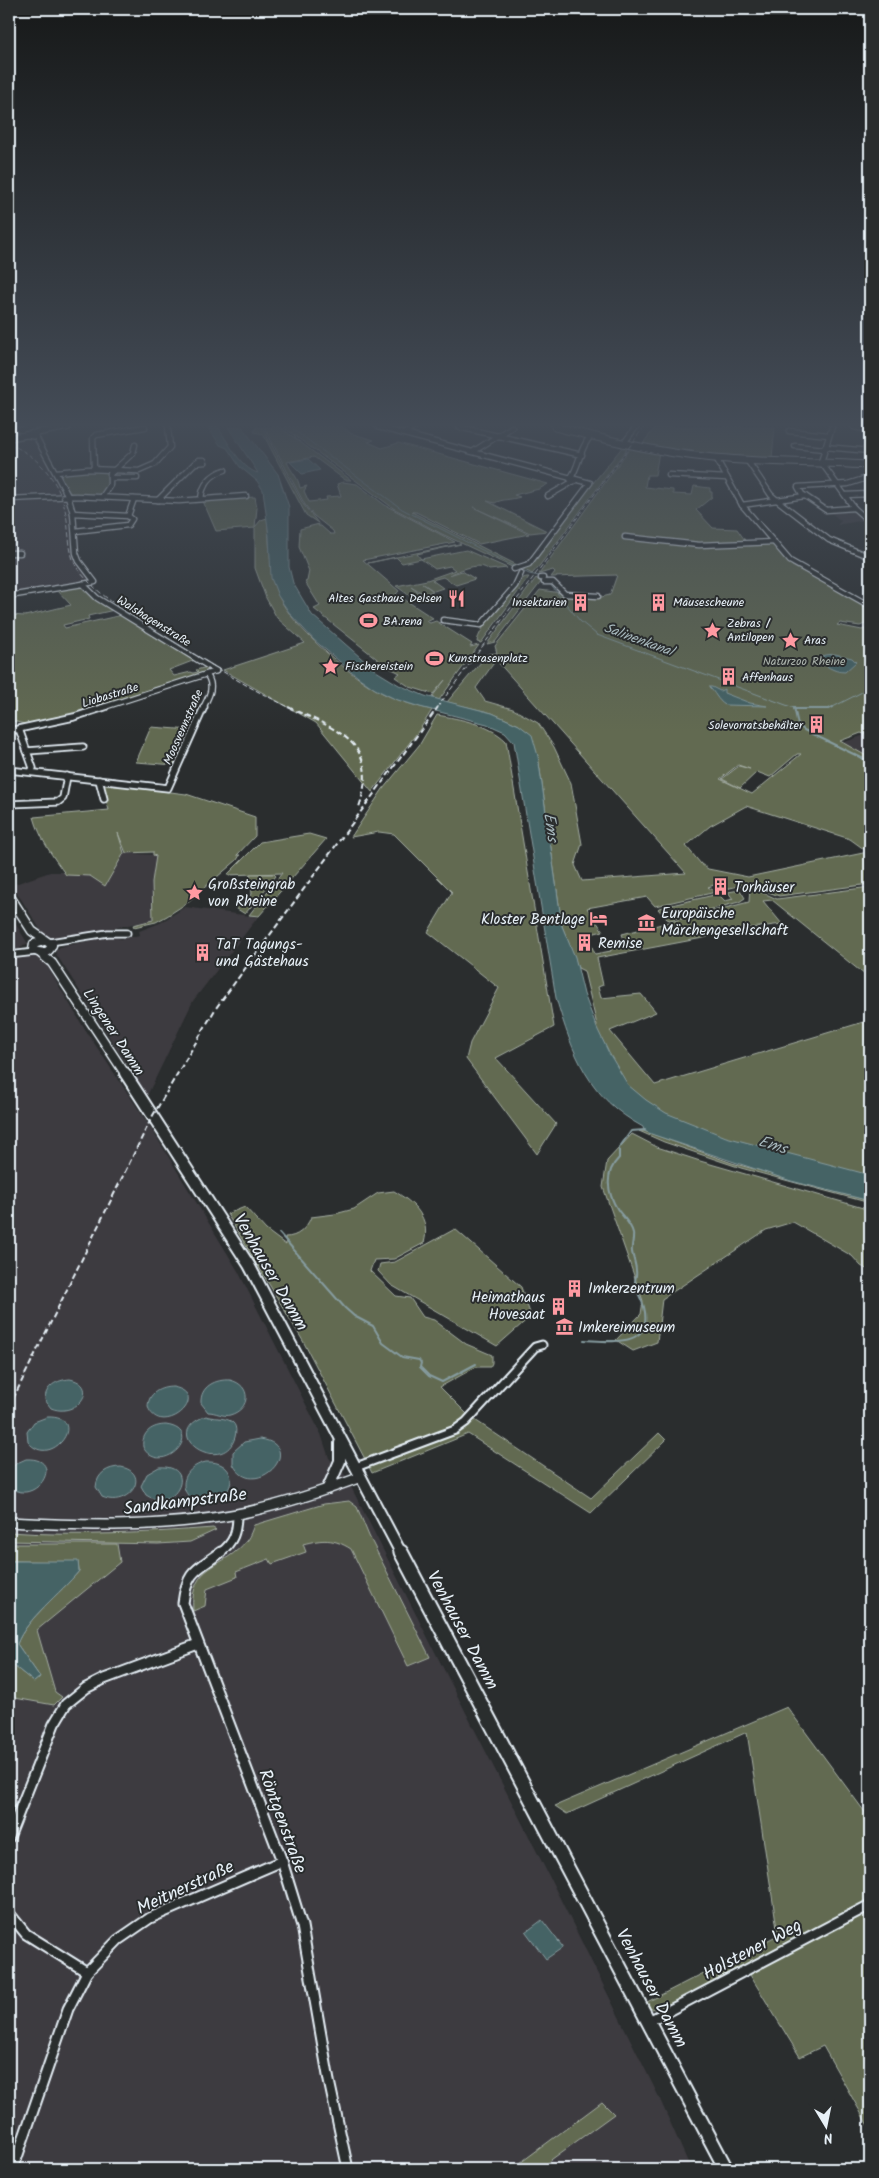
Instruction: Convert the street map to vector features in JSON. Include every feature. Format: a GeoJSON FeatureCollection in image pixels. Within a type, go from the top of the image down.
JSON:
{"type":"FeatureCollection","features":[{"type":"Feature","properties":{"kind":"main road"},"geometry":{"type":"LineString","coordinates":[[9,895],[32,931],[49,945]]}},
{"type":"Feature","properties":{"kind":"main road"},"geometry":{"type":"LineString","coordinates":[[32,931],[35,949],[49,945]]}},
{"type":"Feature","properties":{"kind":"main road","name":"Lingener Damm"},"geometry":{"type":"LineString","coordinates":[[49,945],[52,963]]}},
{"type":"Feature","properties":{"kind":"main road","name":"Lingener Damm"},"geometry":{"type":"LineString","coordinates":[[35,949],[52,963],[152,1117]]}},
{"type":"Feature","properties":{"kind":"main road","name":"Venhauser Damm"},"geometry":{"type":"LineString","coordinates":[[152,1117],[249,1266],[726,2169]]}},
{"type":"Feature","properties":{"kind":"main road"},"geometry":{"type":"LineString","coordinates":[[328,1488],[340,1464],[342,1455],[340,1440],[332,1422]]}},
{"type":"Feature","properties":{"kind":"street"},"geometry":{"type":"LineString","coordinates":[[9,596],[95,582],[79,561],[76,553],[75,531],[96,529]]}},
{"type":"Feature","properties":{"kind":"street"},"geometry":{"type":"LineString","coordinates":[[514,569],[529,564],[556,529]]}},
{"type":"Feature","properties":{"kind":"street"},"geometry":{"type":"LineString","coordinates":[[762,529],[796,566],[870,606]]}},
{"type":"Feature","properties":{"kind":"street"},"geometry":{"type":"LineString","coordinates":[[814,529],[829,540],[870,557]]}},
{"type":"Feature","properties":{"kind":"street"},"geometry":{"type":"LineString","coordinates":[[625,537],[695,546],[725,546],[774,542]]}},
{"type":"Feature","properties":{"kind":"street"},"geometry":{"type":"LineString","coordinates":[[9,553],[20,553]]}},
{"type":"Feature","properties":{"kind":"street"},"geometry":{"type":"LineString","coordinates":[[443,620],[478,626],[483,624],[515,586],[521,573]]}},
{"type":"Feature","properties":{"kind":"street"},"geometry":{"type":"LineString","coordinates":[[545,580],[553,582],[565,594],[598,596]]}},
{"type":"Feature","properties":{"kind":"street","name":"Walshagenstraße"},"geometry":{"type":"LineString","coordinates":[[83,584],[97,598],[216,671]]}},
{"type":"Feature","properties":{"kind":"street","name":"Liobastraße"},"geometry":{"type":"LineString","coordinates":[[9,731],[74,716],[216,671]]}},
{"type":"Feature","properties":{"kind":"street","name":"Moosvennstraße"},"geometry":{"type":"LineString","coordinates":[[99,780],[168,788],[212,688],[208,675]]}},
{"type":"Feature","properties":{"kind":"street"},"geometry":{"type":"LineString","coordinates":[[19,729],[33,768],[32,772]]}},
{"type":"Feature","properties":{"kind":"street"},"geometry":{"type":"LineString","coordinates":[[27,751],[83,747]]}},
{"type":"Feature","properties":{"kind":"street"},"geometry":{"type":"LineString","coordinates":[[9,770],[99,780],[104,799]]}},
{"type":"Feature","properties":{"kind":"street"},"geometry":{"type":"LineString","coordinates":[[9,804],[58,802],[63,798],[67,776]]}},
{"type":"Feature","properties":{"kind":"street"},"geometry":{"type":"LineString","coordinates":[[49,945],[107,933],[127,933]]}},
{"type":"Feature","properties":{"kind":"street"},"geometry":{"type":"LineString","coordinates":[[10,955],[35,949]]}},
{"type":"Feature","properties":{"kind":"street"},"geometry":{"type":"LineString","coordinates":[[358,1472],[455,1430],[466,1422],[536,1347],[542,1345]]}},
{"type":"Feature","properties":{"kind":"street","name":"Sandkampstraße"},"geometry":{"type":"LineString","coordinates":[[9,1522],[120,1526],[237,1514],[328,1488],[358,1472]]}},
{"type":"Feature","properties":{"kind":"street","name":"Röntgenstraße"},"geometry":{"type":"LineString","coordinates":[[237,1514],[239,1527],[234,1541],[196,1571],[187,1583],[183,1603],[282,1862],[302,1926],[348,2169]]}},
{"type":"Feature","properties":{"kind":"street"},"geometry":{"type":"LineString","coordinates":[[9,1837],[54,1724],[74,1696],[104,1679],[198,1644]]}},
{"type":"Feature","properties":{"kind":"street","name":"Meitnerstraße"},"geometry":{"type":"LineString","coordinates":[[13,2169],[68,2010],[87,1972],[118,1940],[150,1918],[282,1862]]}},
{"type":"Feature","properties":{"kind":"street","name":"Holstener Weg"},"geometry":{"type":"LineString","coordinates":[[649,2022],[870,1905]]}},
{"type":"Feature","properties":{"kind":"street"},"geometry":{"type":"LineString","coordinates":[[9,1913],[26,1934],[87,1972]]}},
{"type":"Feature","properties":{"kind":"shaded area"},"geometry":{"type":"Polygon","coordinates":[[[9,529],[72,529],[76,560],[92,581],[9,595],[9,529]]]}},
{"type":"Feature","properties":{"kind":"shaded area"},"geometry":{"type":"Polygon","coordinates":[[[870,733],[870,758],[842,743],[870,733]]]}},
{"type":"Feature","properties":{"kind":"shaded area"},"geometry":{"type":"Polygon","coordinates":[[[124,853],[157,855],[152,882],[153,920],[64,938],[45,937],[12,885],[50,872],[64,872],[66,875],[90,876],[105,886],[124,853]]]}},
{"type":"Feature","properties":{"kind":"shaded area"},"geometry":{"type":"Polygon","coordinates":[[[185,907],[258,917],[193,1001],[147,1096],[56,954],[56,950],[60,947],[110,936],[121,939],[140,935],[139,931],[160,923],[185,907]]]}},
{"type":"Feature","properties":{"kind":"shaded area"},"geometry":{"type":"Polygon","coordinates":[[[9,913],[28,944],[22,945],[23,947],[20,948],[24,955],[36,955],[43,959],[84,1028],[151,1128],[238,1271],[321,1434],[329,1458],[345,1475],[540,1858],[658,2095],[691,2169],[9,2169],[9,1541],[158,1544],[190,1542],[213,1528],[125,1534],[49,1535],[9,1532],[9,913]]]}},
{"type":"Feature","properties":{"kind":"green space"},"geometry":{"type":"Polygon","coordinates":[[[215,529],[247,529],[216,531],[215,529]]]}},
{"type":"Feature","properties":{"kind":"green space"},"geometry":{"type":"Polygon","coordinates":[[[255,529],[268,529],[273,579],[279,597],[296,622],[321,648],[363,681],[395,699],[432,710],[420,729],[372,792],[316,723],[223,670],[305,643],[277,618],[266,598],[255,568],[255,529]]]}},
{"type":"Feature","properties":{"kind":"green space"},"geometry":{"type":"Polygon","coordinates":[[[300,529],[324,529],[330,534],[334,534],[330,529],[430,529],[455,542],[363,560],[399,591],[396,594],[433,618],[426,621],[430,623],[436,621],[472,644],[470,647],[479,645],[439,700],[432,697],[445,680],[433,694],[410,687],[395,677],[400,673],[386,666],[314,609],[320,606],[305,582],[307,581],[309,571],[299,547],[300,529]]]}},
{"type":"Feature","properties":{"kind":"green space"},"geometry":{"type":"Polygon","coordinates":[[[432,529],[445,529],[519,566],[514,568],[432,529]]]}},
{"type":"Feature","properties":{"kind":"green space"},"geometry":{"type":"Polygon","coordinates":[[[449,529],[518,529],[529,534],[479,544],[449,529]]]}},
{"type":"Feature","properties":{"kind":"green space"},"geometry":{"type":"Polygon","coordinates":[[[520,529],[542,529],[547,531],[530,533],[520,529]]]}},
{"type":"Feature","properties":{"kind":"green space"},"geometry":{"type":"Polygon","coordinates":[[[559,529],[567,529],[532,574],[523,569],[535,560],[559,529]]]}},
{"type":"Feature","properties":{"kind":"green space","name":"Naturzoo Rheine"},"geometry":{"type":"Polygon","coordinates":[[[572,529],[737,529],[749,546],[773,544],[792,566],[870,607],[870,622],[860,626],[840,623],[837,625],[862,630],[870,627],[870,736],[861,733],[840,741],[870,758],[870,884],[779,896],[747,884],[726,889],[720,883],[708,887],[716,892],[655,906],[647,897],[587,908],[603,931],[587,935],[595,954],[611,951],[610,944],[625,942],[622,934],[749,902],[750,887],[777,899],[870,887],[870,979],[772,900],[763,901],[782,924],[728,931],[703,938],[597,958],[603,985],[598,987],[601,998],[641,994],[656,1012],[610,1031],[655,1085],[870,1020],[870,1180],[742,1145],[677,1119],[649,1104],[626,1086],[614,1068],[595,1030],[597,1025],[584,971],[578,968],[562,926],[538,756],[519,725],[492,713],[447,702],[488,654],[497,653],[495,646],[540,590],[597,598],[610,595],[617,575],[551,577],[555,572],[553,570],[539,574],[572,529]],[[496,660],[476,688],[485,701],[513,709],[538,723],[554,747],[571,783],[582,844],[575,865],[582,881],[686,873],[496,660]],[[797,754],[770,777],[757,772],[740,788],[722,779],[739,766],[750,769],[738,765],[720,779],[752,794],[801,754],[797,754]],[[746,806],[710,826],[686,846],[701,864],[708,869],[748,877],[868,852],[850,839],[746,806]]]}},
{"type":"Feature","properties":{"kind":"green space"},"geometry":{"type":"Polygon","coordinates":[[[461,544],[417,554],[421,559],[402,563],[396,557],[461,544]]]}},
{"type":"Feature","properties":{"kind":"green space"},"geometry":{"type":"Polygon","coordinates":[[[466,550],[507,568],[489,570],[485,567],[475,566],[464,569],[449,575],[462,571],[475,579],[456,585],[443,577],[432,580],[443,588],[434,591],[422,583],[433,591],[424,594],[411,586],[422,595],[413,598],[396,586],[427,580],[455,570],[450,566],[435,569],[421,559],[466,550]]]}},
{"type":"Feature","properties":{"kind":"green space"},"geometry":{"type":"Polygon","coordinates":[[[529,577],[481,643],[477,642],[503,598],[517,583],[529,577]]]}},
{"type":"Feature","properties":{"kind":"green space"},"geometry":{"type":"Polygon","coordinates":[[[536,578],[541,582],[495,642],[487,644],[536,578]]]}},
{"type":"Feature","properties":{"kind":"green space"},"geometry":{"type":"Polygon","coordinates":[[[82,587],[114,610],[88,616],[89,619],[63,625],[65,628],[122,615],[195,660],[169,670],[174,676],[198,672],[196,670],[207,667],[210,671],[52,720],[28,725],[9,720],[10,615],[25,616],[71,605],[57,590],[82,587]]]}},
{"type":"Feature","properties":{"kind":"green space"},"geometry":{"type":"Polygon","coordinates":[[[437,715],[483,726],[506,741],[554,1027],[496,1058],[556,1124],[537,1154],[466,1059],[470,1043],[499,988],[428,932],[452,892],[394,834],[379,832],[351,837],[383,789],[420,744],[437,715]]]}},
{"type":"Feature","properties":{"kind":"green space"},"geometry":{"type":"Polygon","coordinates":[[[151,727],[191,730],[175,765],[136,762],[151,727]]]}},
{"type":"Feature","properties":{"kind":"green space"},"geometry":{"type":"Polygon","coordinates":[[[101,783],[186,794],[255,817],[255,836],[237,855],[240,855],[237,860],[184,905],[156,922],[134,927],[133,925],[153,920],[152,882],[156,856],[153,855],[153,852],[126,853],[118,833],[124,853],[105,886],[90,876],[66,875],[43,840],[34,817],[109,810],[101,783]]]}},
{"type":"Feature","properties":{"kind":"green space"},"geometry":{"type":"Polygon","coordinates":[[[309,834],[326,839],[259,916],[249,915],[282,873],[227,875],[260,842],[309,834]]]}},
{"type":"Feature","properties":{"kind":"green space"},"geometry":{"type":"Polygon","coordinates":[[[250,874],[274,874],[276,876],[245,914],[234,907],[243,906],[252,894],[250,874]]]}},
{"type":"Feature","properties":{"kind":"green space"},"geometry":{"type":"Polygon","coordinates":[[[740,890],[745,898],[739,902],[670,920],[658,909],[718,894],[725,901],[733,899],[728,892],[740,890]]]}},
{"type":"Feature","properties":{"kind":"green space"},"geometry":{"type":"Polygon","coordinates":[[[639,1131],[644,1131],[732,1163],[870,1201],[870,1203],[741,1168],[664,1142],[639,1131]]]}},
{"type":"Feature","properties":{"kind":"green space"},"geometry":{"type":"Polygon","coordinates":[[[632,1134],[657,1147],[700,1161],[870,1210],[870,1271],[861,1266],[852,1256],[793,1222],[766,1230],[662,1299],[657,1342],[633,1351],[616,1340],[641,1314],[643,1301],[603,1187],[607,1161],[632,1134]]]}},
{"type":"Feature","properties":{"kind":"green space"},"geometry":{"type":"Polygon","coordinates":[[[394,1191],[419,1212],[425,1226],[424,1243],[394,1259],[374,1260],[370,1271],[396,1296],[410,1298],[423,1317],[434,1320],[466,1344],[492,1355],[492,1363],[490,1367],[476,1367],[440,1387],[467,1414],[455,1427],[366,1461],[303,1341],[227,1214],[245,1207],[266,1230],[286,1245],[285,1237],[294,1236],[301,1232],[311,1217],[354,1209],[378,1193],[394,1191]]]}},
{"type":"Feature","properties":{"kind":"green space"},"geometry":{"type":"Polygon","coordinates":[[[455,1229],[521,1287],[531,1316],[497,1346],[391,1285],[378,1271],[380,1264],[395,1262],[455,1229]]]}},
{"type":"Feature","properties":{"kind":"green space"},"geometry":{"type":"Polygon","coordinates":[[[472,1418],[591,1498],[659,1433],[666,1440],[591,1513],[468,1434],[372,1473],[368,1465],[452,1433],[472,1418]]]}},
{"type":"Feature","properties":{"kind":"green space"},"geometry":{"type":"Polygon","coordinates":[[[349,1501],[357,1507],[369,1536],[430,1657],[408,1666],[351,1549],[345,1545],[328,1540],[303,1544],[306,1552],[272,1564],[269,1559],[236,1572],[237,1577],[207,1589],[205,1606],[193,1611],[193,1595],[202,1575],[238,1550],[248,1538],[254,1525],[324,1504],[349,1501]]]}},
{"type":"Feature","properties":{"kind":"green space"},"geometry":{"type":"Polygon","coordinates":[[[213,1528],[216,1530],[190,1542],[158,1544],[9,1541],[9,1532],[86,1534],[213,1528]]]}},
{"type":"Feature","properties":{"kind":"green space"},"geometry":{"type":"Polygon","coordinates":[[[9,1544],[117,1544],[120,1562],[37,1630],[55,1692],[62,1697],[54,1705],[9,1697],[9,1662],[34,1682],[40,1677],[17,1644],[28,1625],[79,1571],[78,1562],[9,1561],[9,1544]]]}},
{"type":"Feature","properties":{"kind":"green space"},"geometry":{"type":"Polygon","coordinates":[[[787,1707],[870,1819],[870,2129],[823,2046],[800,2057],[747,1970],[664,2008],[650,2009],[647,2002],[778,1935],[747,1732],[567,1814],[555,1806],[787,1707]]]}},
{"type":"Feature","properties":{"kind":"green space"},"geometry":{"type":"Polygon","coordinates":[[[602,2102],[614,2114],[548,2162],[543,2169],[512,2169],[602,2102]]]}},
{"type":"Feature","properties":{"kind":"water"},"geometry":{"type":"Polygon","coordinates":[[[268,529],[289,529],[289,567],[293,583],[312,615],[376,671],[399,685],[425,696],[492,713],[519,725],[532,735],[538,756],[562,926],[575,957],[584,994],[597,1028],[628,1085],[666,1113],[726,1137],[870,1175],[870,1201],[791,1181],[644,1131],[643,1127],[624,1115],[596,1088],[576,1056],[556,998],[514,742],[505,732],[487,724],[395,699],[375,689],[358,677],[314,640],[291,615],[278,596],[271,578],[268,529]]]}},
{"type":"Feature","properties":{"kind":"water"},"geometry":{"type":"Polygon","coordinates":[[[835,654],[852,658],[856,662],[845,672],[841,672],[829,668],[816,659],[835,654]]]}},
{"type":"Feature","properties":{"kind":"water"},"geometry":{"type":"Polygon","coordinates":[[[709,687],[720,691],[724,689],[724,693],[750,703],[767,706],[725,705],[709,687]]]}},
{"type":"Feature","properties":{"kind":"water"},"geometry":{"type":"Polygon","coordinates":[[[70,1379],[79,1382],[84,1388],[82,1400],[69,1409],[51,1408],[45,1400],[49,1387],[56,1382],[70,1379]]]}},
{"type":"Feature","properties":{"kind":"water"},"geometry":{"type":"Polygon","coordinates":[[[230,1380],[242,1387],[245,1392],[245,1403],[242,1408],[230,1415],[208,1412],[201,1403],[203,1392],[214,1382],[230,1380]]]}},
{"type":"Feature","properties":{"kind":"water"},"geometry":{"type":"Polygon","coordinates":[[[173,1387],[184,1392],[188,1398],[187,1406],[172,1417],[163,1419],[154,1416],[148,1407],[150,1398],[159,1390],[173,1387]]]}},
{"type":"Feature","properties":{"kind":"water"},"geometry":{"type":"Polygon","coordinates":[[[206,1416],[227,1419],[234,1425],[236,1430],[235,1437],[229,1448],[219,1453],[208,1453],[197,1449],[190,1442],[187,1433],[192,1424],[206,1416]]]}},
{"type":"Feature","properties":{"kind":"water"},"geometry":{"type":"Polygon","coordinates":[[[47,1417],[60,1419],[66,1424],[67,1432],[63,1440],[56,1446],[47,1450],[38,1449],[28,1442],[27,1432],[34,1422],[47,1417]]]}},
{"type":"Feature","properties":{"kind":"water"},"geometry":{"type":"Polygon","coordinates":[[[166,1425],[178,1429],[183,1435],[182,1443],[169,1456],[160,1458],[151,1455],[143,1447],[146,1433],[157,1426],[166,1425]]]}},
{"type":"Feature","properties":{"kind":"water"},"geometry":{"type":"Polygon","coordinates":[[[260,1439],[274,1444],[279,1451],[278,1461],[263,1476],[253,1478],[242,1475],[233,1464],[233,1452],[244,1442],[260,1439]]]}},
{"type":"Feature","properties":{"kind":"water"},"geometry":{"type":"Polygon","coordinates":[[[26,1459],[39,1461],[45,1466],[46,1473],[43,1481],[36,1488],[28,1492],[18,1491],[9,1485],[9,1470],[17,1463],[26,1459]]]}},
{"type":"Feature","properties":{"kind":"water"},"geometry":{"type":"Polygon","coordinates":[[[206,1462],[217,1463],[225,1467],[231,1480],[225,1494],[217,1499],[197,1500],[190,1497],[185,1491],[185,1478],[196,1465],[206,1462]]]}},
{"type":"Feature","properties":{"kind":"water"},"geometry":{"type":"Polygon","coordinates":[[[121,1467],[130,1471],[135,1476],[136,1482],[133,1489],[121,1498],[102,1497],[96,1487],[98,1478],[112,1468],[121,1467]]]}},
{"type":"Feature","properties":{"kind":"water"},"geometry":{"type":"Polygon","coordinates":[[[159,1467],[171,1468],[178,1473],[180,1480],[179,1487],[174,1494],[166,1499],[157,1499],[146,1495],[141,1486],[147,1474],[159,1467]]]}},
{"type":"Feature","properties":{"kind":"water"},"geometry":{"type":"Polygon","coordinates":[[[9,1561],[78,1561],[79,1571],[28,1625],[17,1644],[40,1677],[34,1682],[9,1662],[9,1561]]]}},
{"type":"Feature","properties":{"kind":"water"},"geometry":{"type":"Polygon","coordinates":[[[542,1920],[562,1946],[562,1948],[546,1959],[526,1932],[542,1920]]]}},
{"type":"Feature","properties":{"kind":"waterway","name":"Salinenkanal"},"geometry":{"type":"LineString","coordinates":[[440,529],[529,574],[544,577],[580,621],[597,635],[794,708]]}},
{"type":"Feature","properties":{"kind":"waterway"},"geometry":{"type":"LineString","coordinates":[[831,708],[870,688]]}},
{"type":"Feature","properties":{"kind":"waterway"},"geometry":{"type":"LineString","coordinates":[[794,709],[831,708]]}},
{"type":"Feature","properties":{"kind":"waterway","name":"Salinenkanal"},"geometry":{"type":"LineString","coordinates":[[794,709],[798,725],[804,730],[870,762]]}},
{"type":"Feature","properties":{"kind":"waterway"},"geometry":{"type":"LineString","coordinates":[[584,1340],[627,1340],[636,1336],[642,1330],[645,1321],[644,1307],[635,1285],[636,1268],[632,1250],[633,1233],[629,1224],[614,1204],[609,1183],[611,1170],[619,1158],[619,1148],[631,1131],[645,1130]]}},
{"type":"Feature","properties":{"kind":"waterway"},"geometry":{"type":"LineString","coordinates":[[279,1233],[345,1308],[354,1316],[373,1326],[383,1343],[402,1357],[419,1360],[421,1363],[420,1367],[429,1376],[442,1382],[476,1364]]}},
{"type":"Feature","properties":{"kind":"waterway"},"geometry":{"type":"LineString","coordinates":[[627,1327],[643,1325]]}},
{"type":"Feature","properties":{"kind":"railway"},"geometry":{"type":"LineString","coordinates":[[68,529],[74,562],[89,582],[110,601],[213,666],[291,708]]}},
{"type":"Feature","properties":{"kind":"railway"},"geometry":{"type":"LineString","coordinates":[[437,708],[569,529]]}},
{"type":"Feature","properties":{"kind":"railway"},"geometry":{"type":"LineString","coordinates":[[288,707],[338,732],[350,741],[359,753],[364,767],[364,785],[359,807]]}},
{"type":"Feature","properties":{"kind":"railway"},"geometry":{"type":"LineString","coordinates":[[9,1407],[152,1117],[216,1008],[438,707]]}},
{"type":"Feature","properties":{"kind":"place","name":"Altes Gasthaus Delsen"},"geometry":{"type":"Point","coordinates":[456,598]}},
{"type":"Feature","properties":{"kind":"place","name":"Insektarien"},"geometry":{"type":"Point","coordinates":[581,602]}},
{"type":"Feature","properties":{"kind":"place","name":"Mäusescheune"},"geometry":{"type":"Point","coordinates":[659,602]}},
{"type":"Feature","properties":{"kind":"place","name":"BA.rena"},"geometry":{"type":"Point","coordinates":[369,621]}},
{"type":"Feature","properties":{"kind":"place","name":"Zebras / Antilopen"},"geometry":{"type":"Point","coordinates":[713,630]}},
{"type":"Feature","properties":{"kind":"place","name":"Aras"},"geometry":{"type":"Point","coordinates":[790,640]}},
{"type":"Feature","properties":{"kind":"place","name":"Kunstrasenplatz"},"geometry":{"type":"Point","coordinates":[434,658]}},
{"type":"Feature","properties":{"kind":"place","name":"Fischereistein"},"geometry":{"type":"Point","coordinates":[331,666]}},
{"type":"Feature","properties":{"kind":"place","name":"Affenhaus"},"geometry":{"type":"Point","coordinates":[728,677]}},
{"type":"Feature","properties":{"kind":"place","name":"Solevorratsbehälter"},"geometry":{"type":"Point","coordinates":[817,725]}},
{"type":"Feature","properties":{"kind":"place","name":"Torhäuser"},"geometry":{"type":"Point","coordinates":[720,887]}},
{"type":"Feature","properties":{"kind":"place","name":"Großsteingrab von Rheine"},"geometry":{"type":"Point","coordinates":[194,893]}},
{"type":"Feature","properties":{"kind":"place","name":"Kloster Bentlage"},"geometry":{"type":"Point","coordinates":[599,919]}},
{"type":"Feature","properties":{"kind":"place","name":"Europäische Märchengesellschaft"},"geometry":{"type":"Point","coordinates":[647,922]}},
{"type":"Feature","properties":{"kind":"place","name":"Remise"},"geometry":{"type":"Point","coordinates":[584,943]}},
{"type":"Feature","properties":{"kind":"place","name":"TaT Tagungs- und Gästehaus"},"geometry":{"type":"Point","coordinates":[202,953]}},
{"type":"Feature","properties":{"kind":"place","name":"Imkerzentrum"},"geometry":{"type":"Point","coordinates":[574,1288]}},
{"type":"Feature","properties":{"kind":"place","name":"Heimathaus Hovesaat"},"geometry":{"type":"Point","coordinates":[559,1306]}},
{"type":"Feature","properties":{"kind":"place","name":"Imkereimuseum"},"geometry":{"type":"Point","coordinates":[564,1327]}},
{"type":"Feature","properties":{"kind":"water label","name":"Ems"},"geometry":{"type":"Point","coordinates":[552,827]}},
{"type":"Feature","properties":{"kind":"water label","name":"Ems"},"geometry":{"type":"Point","coordinates":[773,1144]}}]}
